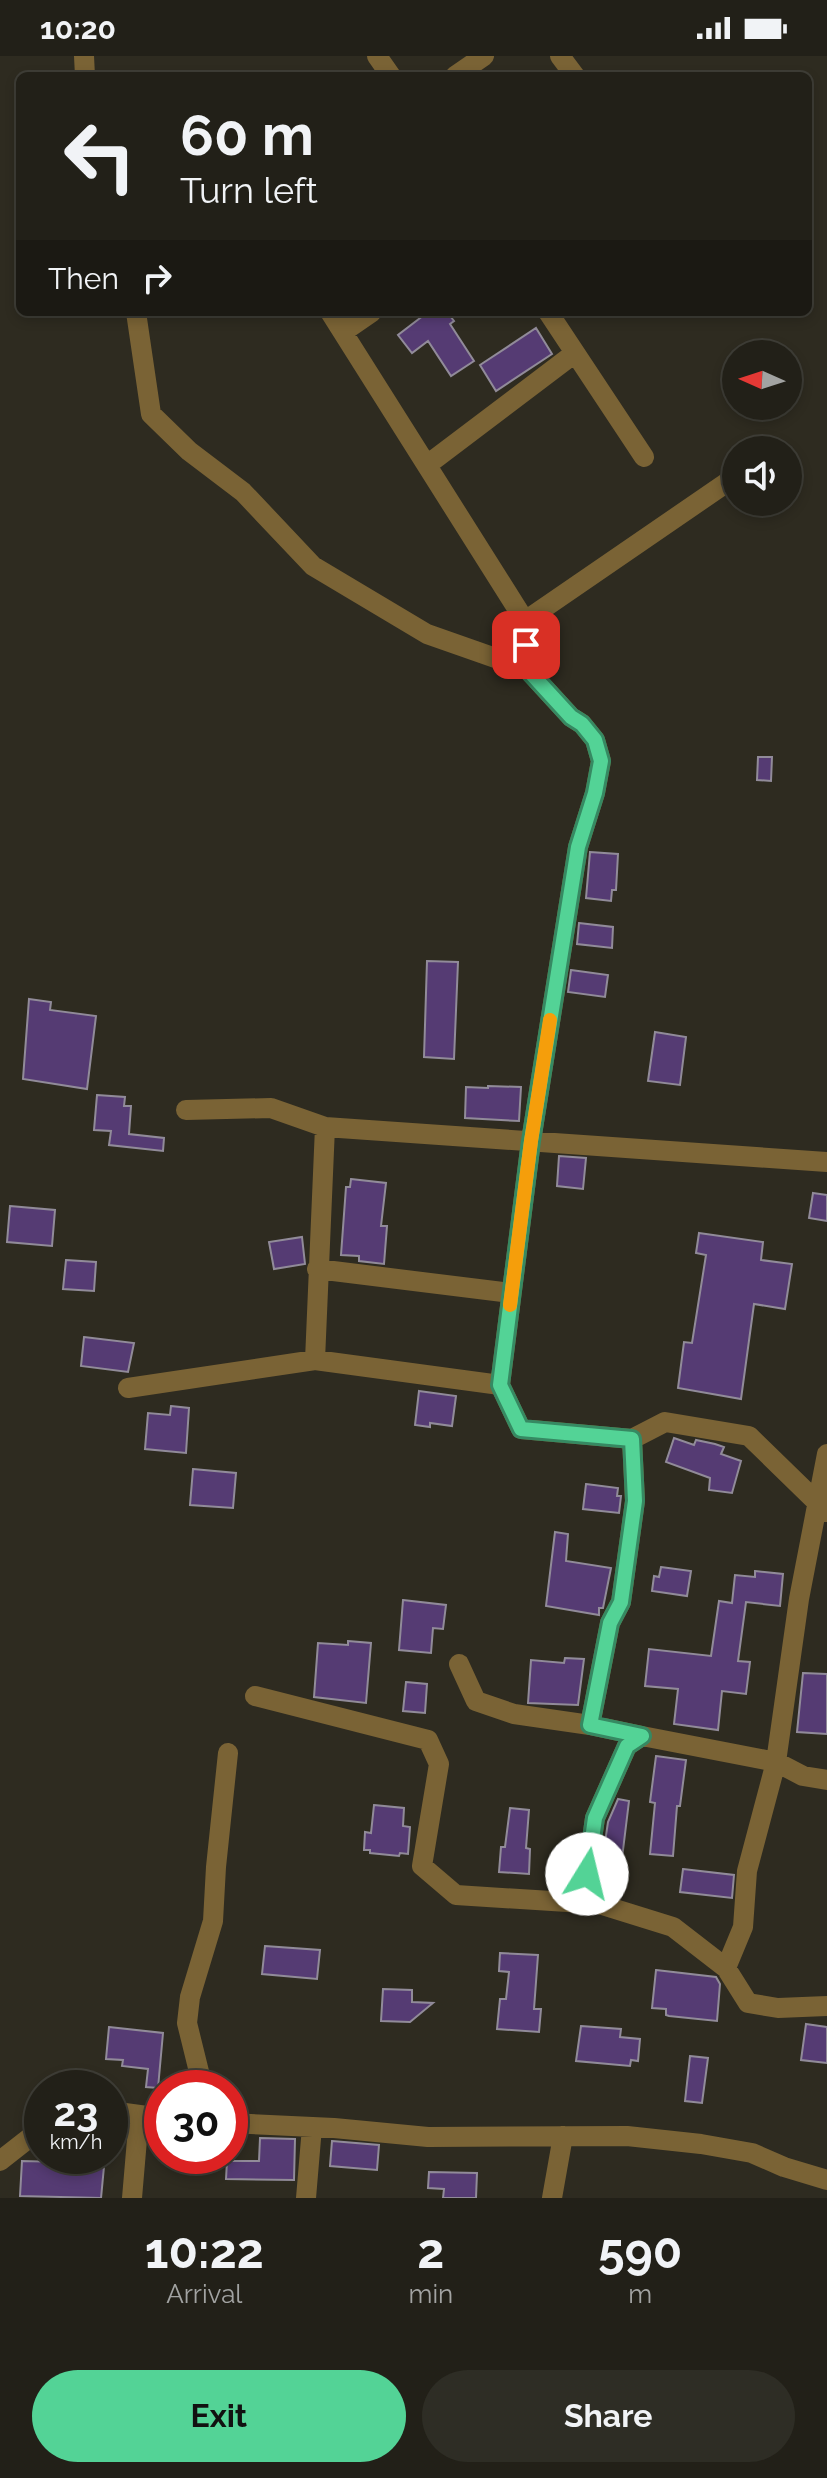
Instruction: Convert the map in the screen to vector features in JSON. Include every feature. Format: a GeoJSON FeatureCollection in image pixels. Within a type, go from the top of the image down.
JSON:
{"type":"FeatureCollection","features":[{"type":"Feature","properties":{"kind":"street"},"geometry":{"type":"LineString","coordinates":[[461,72],[484,56]]}},
{"type":"Feature","properties":{"kind":"street"},"geometry":{"type":"LineString","coordinates":[[137,316],[151,414],[189,451],[243,492],[313,566],[427,634],[527,669],[595,740],[601,761],[595,793],[578,847],[531,1141],[500,1385],[521,1429],[632,1439],[665,1422],[749,1436],[823,1508]]}},
{"type":"Feature","properties":{"kind":"street"},"geometry":{"type":"LineString","coordinates":[[333,316],[525,621],[527,669]]}},
{"type":"Feature","properties":{"kind":"street"},"geometry":{"type":"LineString","coordinates":[[343,332],[366,316]]}},
{"type":"Feature","properties":{"kind":"street"},"geometry":{"type":"LineString","coordinates":[[551,316],[644,457]]}},
{"type":"Feature","properties":{"kind":"street"},"geometry":{"type":"LineString","coordinates":[[427,465],[575,353]]}},
{"type":"Feature","properties":{"kind":"street"},"geometry":{"type":"LineString","coordinates":[[525,621],[722,486]]}},
{"type":"Feature","properties":{"kind":"street"},"geometry":{"type":"LineString","coordinates":[[186,1110],[271,1108],[325,1127],[827,1162]]}},
{"type":"Feature","properties":{"kind":"street"},"geometry":{"type":"LineString","coordinates":[[315,1360],[325,1127]]}},
{"type":"Feature","properties":{"kind":"street"},"geometry":{"type":"LineString","coordinates":[[317,1269],[511,1293]]}},
{"type":"Feature","properties":{"kind":"street"},"geometry":{"type":"LineString","coordinates":[[128,1388],[315,1360],[500,1385]]}},
{"type":"Feature","properties":{"kind":"street"},"geometry":{"type":"LineString","coordinates":[[590,1725],[610,1623],[621,1602],[635,1501],[632,1439]]}},
{"type":"Feature","properties":{"kind":"street"},"geometry":{"type":"LineString","coordinates":[[726,1968],[743,1927],[747,1871],[776,1762],[799,1599],[823,1508],[827,1454]]}},
{"type":"Feature","properties":{"kind":"street"},"geometry":{"type":"LineString","coordinates":[[459,1664],[476,1701],[514,1714],[590,1725],[776,1762],[803,1776],[827,1780]]}},
{"type":"Feature","properties":{"kind":"street"},"geometry":{"type":"LineString","coordinates":[[255,1696],[428,1740],[439,1764],[422,1866],[456,1895],[599,1904],[673,1927],[726,1968],[748,2003],[778,2008],[827,2006]]}},
{"type":"Feature","properties":{"kind":"street"},"geometry":{"type":"LineString","coordinates":[[583,1902],[595,1818],[627,1746],[642,1736]]}},
{"type":"Feature","properties":{"kind":"street"},"geometry":{"type":"LineString","coordinates":[[199,2070],[187,2023],[190,1997],[213,1921],[228,1753]]}},
{"type":"Feature","properties":{"kind":"street"},"geometry":{"type":"LineString","coordinates":[[128,2114],[144,2116]]}},
{"type":"Feature","properties":{"kind":"street"},"geometry":{"type":"LineString","coordinates":[[132,2198],[139,2116]]}},
{"type":"Feature","properties":{"kind":"street"},"geometry":{"type":"LineString","coordinates":[[248,2124],[428,2137],[627,2136],[752,2153],[827,2180]]}},
{"type":"Feature","properties":{"kind":"street"},"geometry":{"type":"LineString","coordinates":[[306,2198],[312,2127]]}},
{"type":"Feature","properties":{"kind":"street"},"geometry":{"type":"LineString","coordinates":[[552,2198],[563,2136]]}},
{"type":"Feature","properties":{"kind":"street"},"geometry":{"type":"LineString","coordinates":[[0,2161],[24,2142]]}},
{"type":"Feature","properties":{"kind":"building"},"geometry":{"type":"Polygon","coordinates":[[[423,316],[450,316],[454,321],[450,324],[474,361],[451,376],[428,341],[412,353],[398,335],[423,316]]]}},
{"type":"Feature","properties":{"kind":"building"},"geometry":{"type":"Polygon","coordinates":[[[536,328],[552,354],[496,391],[480,365],[536,328]]]}},
{"type":"Feature","properties":{"kind":"building"},"geometry":{"type":"Polygon","coordinates":[[[758,757],[772,757],[771,781],[757,780],[758,757]]]}},
{"type":"Feature","properties":{"kind":"building"},"geometry":{"type":"Polygon","coordinates":[[[590,852],[618,854],[616,890],[612,890],[611,901],[586,898],[590,852]]]}},
{"type":"Feature","properties":{"kind":"building"},"geometry":{"type":"Polygon","coordinates":[[[579,923],[613,927],[612,948],[577,944],[579,923]]]}},
{"type":"Feature","properties":{"kind":"building"},"geometry":{"type":"Polygon","coordinates":[[[427,961],[458,962],[454,1059],[424,1057],[427,961]]]}},
{"type":"Feature","properties":{"kind":"building"},"geometry":{"type":"Polygon","coordinates":[[[571,970],[608,975],[605,997],[568,992],[571,970]]]}},
{"type":"Feature","properties":{"kind":"building"},"geometry":{"type":"Polygon","coordinates":[[[29,999],[51,1002],[50,1010],[96,1016],[87,1089],[23,1079],[29,999]]]}},
{"type":"Feature","properties":{"kind":"building"},"geometry":{"type":"Polygon","coordinates":[[[655,1032],[686,1037],[680,1085],[648,1081],[655,1032]]]}},
{"type":"Feature","properties":{"kind":"building"},"geometry":{"type":"Polygon","coordinates":[[[466,1087],[521,1087],[519,1121],[465,1118],[466,1087]]]}},
{"type":"Feature","properties":{"kind":"building"},"geometry":{"type":"Polygon","coordinates":[[[97,1095],[125,1097],[124,1106],[131,1106],[129,1134],[164,1138],[163,1151],[109,1145],[111,1131],[94,1130],[97,1095]]]}},
{"type":"Feature","properties":{"kind":"building"},"geometry":{"type":"Polygon","coordinates":[[[559,1156],[586,1158],[583,1189],[557,1186],[559,1156]]]}},
{"type":"Feature","properties":{"kind":"building"},"geometry":{"type":"Polygon","coordinates":[[[351,1179],[386,1183],[381,1226],[387,1226],[384,1264],[359,1261],[359,1256],[341,1255],[346,1187],[350,1187],[351,1179]]]}},
{"type":"Feature","properties":{"kind":"building"},"geometry":{"type":"Polygon","coordinates":[[[813,1193],[827,1195],[827,1221],[809,1218],[813,1193]]]}},
{"type":"Feature","properties":{"kind":"building"},"geometry":{"type":"Polygon","coordinates":[[[10,1206],[55,1210],[52,1246],[7,1242],[10,1206]]]}},
{"type":"Feature","properties":{"kind":"building"},"geometry":{"type":"Polygon","coordinates":[[[699,1233],[763,1242],[761,1260],[792,1264],[785,1309],[754,1304],[741,1399],[678,1388],[684,1342],[692,1343],[706,1255],[696,1253],[699,1233]]]}},
{"type":"Feature","properties":{"kind":"building"},"geometry":{"type":"Polygon","coordinates":[[[302,1237],[305,1264],[274,1269],[269,1242],[302,1237]]]}},
{"type":"Feature","properties":{"kind":"building"},"geometry":{"type":"Polygon","coordinates":[[[66,1260],[96,1262],[94,1291],[63,1289],[66,1260]]]}},
{"type":"Feature","properties":{"kind":"building"},"geometry":{"type":"Polygon","coordinates":[[[84,1337],[134,1343],[128,1372],[81,1366],[84,1337]]]}},
{"type":"Feature","properties":{"kind":"building"},"geometry":{"type":"Polygon","coordinates":[[[419,1391],[456,1396],[452,1426],[430,1423],[430,1427],[415,1425],[419,1391]]]}},
{"type":"Feature","properties":{"kind":"building"},"geometry":{"type":"Polygon","coordinates":[[[171,1406],[189,1408],[186,1453],[145,1449],[148,1413],[170,1415],[171,1406]]]}},
{"type":"Feature","properties":{"kind":"building"},"geometry":{"type":"Polygon","coordinates":[[[674,1438],[694,1445],[696,1440],[724,1447],[721,1454],[741,1461],[732,1493],[709,1490],[710,1478],[666,1462],[674,1438]]]}},
{"type":"Feature","properties":{"kind":"building"},"geometry":{"type":"Polygon","coordinates":[[[193,1469],[236,1473],[233,1508],[190,1505],[193,1469]]]}},
{"type":"Feature","properties":{"kind":"building"},"geometry":{"type":"Polygon","coordinates":[[[586,1484],[618,1488],[617,1496],[621,1496],[619,1513],[583,1509],[586,1484]]]}},
{"type":"Feature","properties":{"kind":"building"},"geometry":{"type":"Polygon","coordinates":[[[555,1532],[568,1534],[566,1561],[611,1568],[599,1615],[546,1606],[555,1532]]]}},
{"type":"Feature","properties":{"kind":"building"},"geometry":{"type":"Polygon","coordinates":[[[661,1567],[691,1571],[687,1596],[652,1591],[654,1576],[659,1577],[661,1567]]]}},
{"type":"Feature","properties":{"kind":"building"},"geometry":{"type":"Polygon","coordinates":[[[755,1571],[783,1574],[780,1606],[746,1602],[738,1661],[750,1662],[746,1694],[722,1691],[718,1730],[674,1724],[678,1689],[645,1686],[649,1649],[711,1656],[719,1601],[732,1603],[735,1575],[755,1577],[755,1571]]]}},
{"type":"Feature","properties":{"kind":"building"},"geometry":{"type":"Polygon","coordinates":[[[403,1600],[446,1605],[443,1629],[433,1628],[431,1653],[399,1650],[403,1600]]]}},
{"type":"Feature","properties":{"kind":"building"},"geometry":{"type":"Polygon","coordinates":[[[348,1641],[371,1643],[366,1703],[314,1697],[318,1643],[348,1645],[348,1641]]]}},
{"type":"Feature","properties":{"kind":"building"},"geometry":{"type":"Polygon","coordinates":[[[565,1658],[584,1659],[578,1705],[528,1703],[531,1660],[564,1663],[565,1658]]]}},
{"type":"Feature","properties":{"kind":"building"},"geometry":{"type":"Polygon","coordinates":[[[803,1673],[827,1674],[827,1734],[797,1732],[803,1673]]]}},
{"type":"Feature","properties":{"kind":"building"},"geometry":{"type":"Polygon","coordinates":[[[406,1682],[427,1684],[425,1713],[403,1711],[406,1682]]]}},
{"type":"Feature","properties":{"kind":"building"},"geometry":{"type":"Polygon","coordinates":[[[656,1756],[686,1760],[680,1806],[677,1806],[673,1856],[650,1854],[655,1803],[650,1802],[656,1756]]]}},
{"type":"Feature","properties":{"kind":"building"},"geometry":{"type":"Polygon","coordinates":[[[618,1799],[629,1801],[618,1891],[598,1889],[608,1822],[618,1799]]]}},
{"type":"Feature","properties":{"kind":"building"},"geometry":{"type":"Polygon","coordinates":[[[374,1805],[404,1808],[403,1826],[410,1827],[408,1854],[400,1853],[399,1856],[364,1850],[365,1832],[371,1833],[374,1805]]]}},
{"type":"Feature","properties":{"kind":"building"},"geometry":{"type":"Polygon","coordinates":[[[510,1808],[529,1810],[526,1848],[530,1849],[529,1874],[499,1872],[510,1808]]]}},
{"type":"Feature","properties":{"kind":"building"},"geometry":{"type":"Polygon","coordinates":[[[683,1869],[734,1875],[732,1898],[680,1892],[683,1869]]]}},
{"type":"Feature","properties":{"kind":"building"},"geometry":{"type":"Polygon","coordinates":[[[265,1946],[320,1950],[317,1979],[262,1974],[265,1946]]]}},
{"type":"Feature","properties":{"kind":"building"},"geometry":{"type":"Polygon","coordinates":[[[500,1953],[538,1955],[534,2009],[541,2009],[539,2032],[497,2029],[500,1999],[506,1999],[509,1972],[499,1971],[500,1953]]]}},
{"type":"Feature","properties":{"kind":"building"},"geometry":{"type":"Polygon","coordinates":[[[656,1970],[716,1977],[720,1984],[717,2021],[669,2016],[666,2009],[652,2008],[656,1970]]]}},
{"type":"Feature","properties":{"kind":"building"},"geometry":{"type":"Polygon","coordinates":[[[383,1989],[412,1990],[412,2002],[433,2003],[410,2022],[381,2021],[383,1989]]]}},
{"type":"Feature","properties":{"kind":"building"},"geometry":{"type":"Polygon","coordinates":[[[806,2024],[827,2027],[827,2063],[801,2060],[806,2024]]]}},
{"type":"Feature","properties":{"kind":"building"},"geometry":{"type":"Polygon","coordinates":[[[581,2026],[621,2029],[620,2037],[640,2039],[638,2061],[631,2060],[630,2066],[576,2061],[581,2026]]]}},
{"type":"Feature","properties":{"kind":"building"},"geometry":{"type":"Polygon","coordinates":[[[109,2027],[163,2033],[160,2070],[122,2066],[123,2060],[106,2059],[109,2027]]]}},
{"type":"Feature","properties":{"kind":"building"},"geometry":{"type":"Polygon","coordinates":[[[690,2056],[708,2058],[702,2103],[685,2101],[690,2056]]]}},
{"type":"Feature","properties":{"kind":"building"},"geometry":{"type":"Polygon","coordinates":[[[260,2138],[295,2139],[294,2180],[226,2179],[226,2174],[248,2174],[248,2161],[259,2161],[260,2138]]]}},
{"type":"Feature","properties":{"kind":"building"},"geometry":{"type":"Polygon","coordinates":[[[332,2141],[379,2145],[377,2170],[330,2166],[332,2141]]]}},
{"type":"Feature","properties":{"kind":"building"},"geometry":{"type":"Polygon","coordinates":[[[22,2161],[24,2174],[103,2174],[101,2198],[20,2196],[22,2161]]]}},
{"type":"Feature","properties":{"kind":"building"},"geometry":{"type":"Polygon","coordinates":[[[429,2172],[477,2173],[476,2198],[443,2198],[444,2189],[428,2188],[429,2172]]]}},
{"type":"Feature","properties":{"kind":"slow traffic"},"geometry":{"type":"LineString","coordinates":[[510,1305],[550,1020]]}},
{"type":"Feature","properties":{"kind":"route"},"geometry":{"type":"LineString","coordinates":[[526,645],[527,669],[595,740],[601,761],[595,793],[578,847],[531,1141],[500,1385],[521,1429],[632,1439],[635,1501],[621,1602],[610,1623],[590,1725],[642,1736],[627,1746],[595,1818],[587,1874]]}}]}
